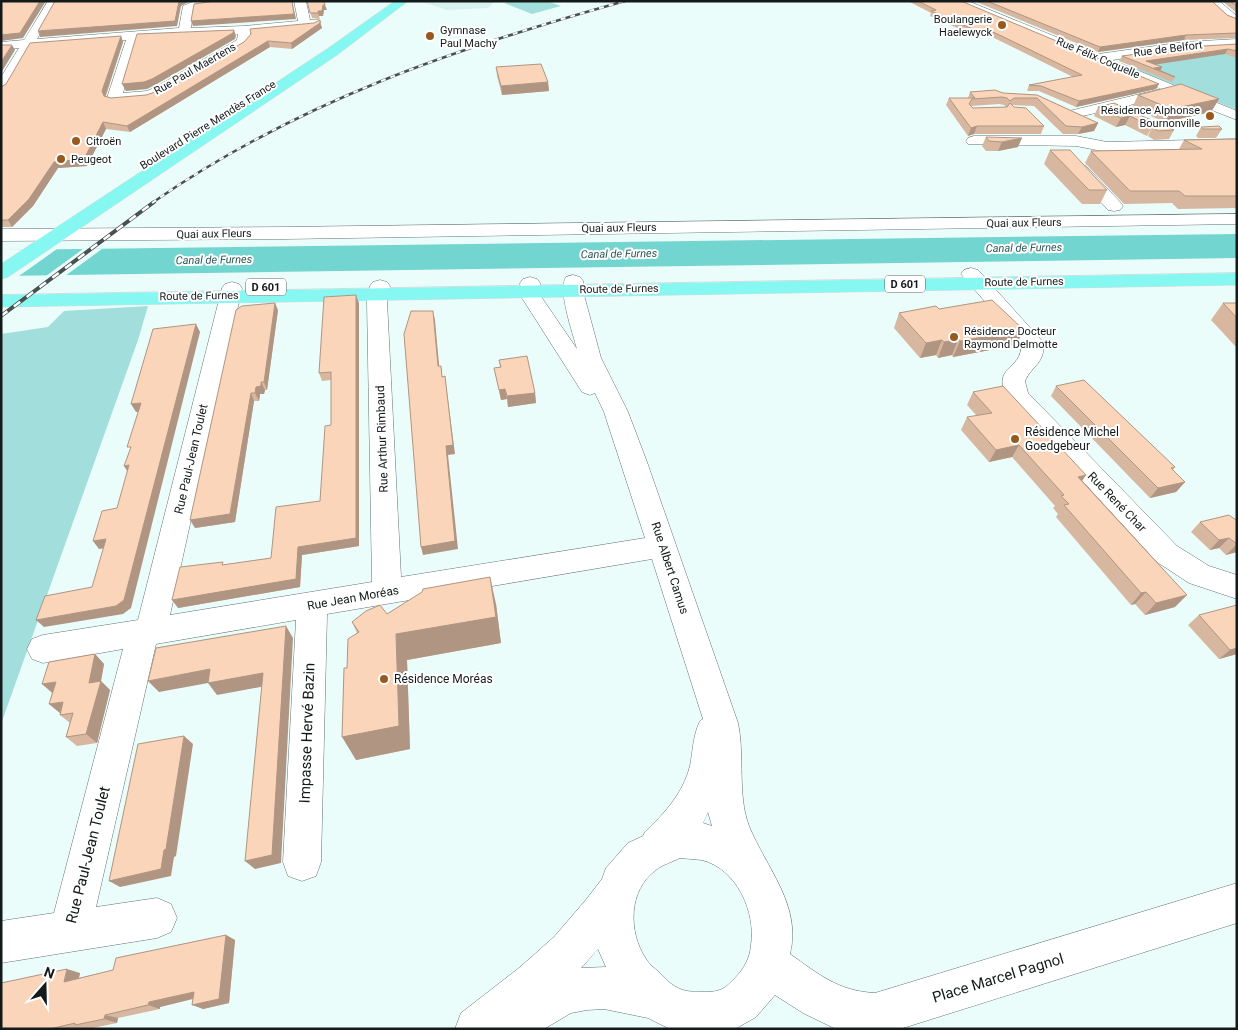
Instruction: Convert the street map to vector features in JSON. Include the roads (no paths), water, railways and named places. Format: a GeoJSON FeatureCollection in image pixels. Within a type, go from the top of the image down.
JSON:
{"type":"FeatureCollection","features":[{"type":"Feature","properties":{"kind":"main road","name":"Boulevard Pierre Mendès France"},"geometry":{"type":"LineString","coordinates":[[39,239],[272,85],[394,1]]}},
{"type":"Feature","properties":{"kind":"main road","name":"Boulevard Pierre Mendès France"},"geometry":{"type":"LineString","coordinates":[[39,239],[317,62],[403,1]]}},
{"type":"Feature","properties":{"kind":"main road"},"geometry":{"type":"LineString","coordinates":[[1,256],[39,239]]}},
{"type":"Feature","properties":{"kind":"main road"},"geometry":{"type":"LineString","coordinates":[[1,273],[39,239]]}},
{"type":"Feature","properties":{"kind":"main road","name":"Route de Furnes"},"geometry":{"type":"LineString","coordinates":[[1,301],[230,292],[974,278],[1237,270]]}},
{"type":"Feature","properties":{"kind":"main road","name":"Route de Furnes"},"geometry":{"type":"LineString","coordinates":[[974,278],[1237,279]]}},
{"type":"Feature","properties":{"kind":"main road","name":"Route de Furnes"},"geometry":{"type":"LineString","coordinates":[[1,289],[230,292]]}},
{"type":"Feature","properties":{"kind":"street"},"geometry":{"type":"LineString","coordinates":[[1,88],[6,74],[28,44],[54,1]]}},
{"type":"Feature","properties":{"kind":"street"},"geometry":{"type":"LineString","coordinates":[[188,27],[188,7],[221,1]]}},
{"type":"Feature","properties":{"kind":"street"},"geometry":{"type":"LineString","coordinates":[[1,46],[133,36],[188,27],[244,30],[310,24],[300,1]]}},
{"type":"Feature","properties":{"kind":"street","name":"Rue Félix Coquelle"},"geometry":{"type":"LineString","coordinates":[[958,1],[1237,116]]}},
{"type":"Feature","properties":{"kind":"street"},"geometry":{"type":"LineString","coordinates":[[1211,1],[1219,6],[1225,14],[1237,21]]}},
{"type":"Feature","properties":{"kind":"street","name":"Rue Paul Maertens"},"geometry":{"type":"LineString","coordinates":[[133,36],[114,98],[149,95],[161,90],[241,43],[245,38],[244,30]]}},
{"type":"Feature","properties":{"kind":"street","name":"Rue de Belfort"},"geometry":{"type":"LineString","coordinates":[[1099,58],[1184,46],[1237,44]]}},
{"type":"Feature","properties":{"kind":"street"},"geometry":{"type":"LineString","coordinates":[[1095,124],[1067,113],[1176,90]]}},
{"type":"Feature","properties":{"kind":"street"},"geometry":{"type":"LineString","coordinates":[[1111,105],[1137,117]]}},
{"type":"Feature","properties":{"kind":"street"},"geometry":{"type":"LineString","coordinates":[[1042,125],[1062,150],[1114,206]]}},
{"type":"Feature","properties":{"kind":"street"},"geometry":{"type":"LineString","coordinates":[[1112,132],[1134,145]]}},
{"type":"Feature","properties":{"kind":"street"},"geometry":{"type":"LineString","coordinates":[[1172,132],[1198,144]]}},
{"type":"Feature","properties":{"kind":"street"},"geometry":{"type":"LineString","coordinates":[[974,142],[1062,150],[1082,141],[1103,146],[1237,144]]}},
{"type":"Feature","properties":{"kind":"street","name":"Quai aux Fleurs"},"geometry":{"type":"LineString","coordinates":[[1,235],[39,239],[1237,220]]}},
{"type":"Feature","properties":{"kind":"street","name":"Rue René Char"},"geometry":{"type":"LineString","coordinates":[[974,278],[1032,342],[1031,359],[1017,372],[1012,380],[1015,393],[1019,398],[1167,554],[1199,575],[1237,587]]}},
{"type":"Feature","properties":{"kind":"street","name":"Rue Albert Camus"},"geometry":{"type":"LineString","coordinates":[[573,285],[590,358],[616,412],[708,681],[725,740],[725,796],[727,812],[752,873]]}},
{"type":"Feature","properties":{"kind":"street","name":"Rue Albert Camus"},"geometry":{"type":"LineString","coordinates":[[530,287],[532,298],[626,441]]}},
{"type":"Feature","properties":{"kind":"street","name":"Rue Arthur Rimbaud"},"geometry":{"type":"LineString","coordinates":[[379,289],[387,592]]}},
{"type":"Feature","properties":{"kind":"street","name":"Rue Paul-Jean Toulet"},"geometry":{"type":"LineString","coordinates":[[70,931],[147,632],[230,292]]}},
{"type":"Feature","properties":{"kind":"street","name":"Rue Jean Moréas"},"geometry":{"type":"LineString","coordinates":[[44,649],[662,546]]}},
{"type":"Feature","properties":{"kind":"street","name":"Impasse Hervé Bazin"},"geometry":{"type":"LineString","coordinates":[[302,862],[312,604]]}},
{"type":"Feature","properties":{"kind":"street","name":"Rue Albert Camus"},"geometry":{"type":"LineString","coordinates":[[656,846],[684,820],[700,792],[710,747],[712,724],[711,696]]}},
{"type":"Feature","properties":{"kind":"street"},"geometry":{"type":"LineString","coordinates":[[476,1029],[532,987],[567,955],[595,922],[636,860],[656,846],[678,839],[707,842],[729,851],[752,873],[762,890],[771,916],[772,944],[768,964],[759,982],[746,998],[723,1012],[710,1016],[697,1017],[677,1014],[664,1009],[636,987],[623,968],[614,942],[612,913],[619,887]]}},
{"type":"Feature","properties":{"kind":"street","name":"Place Marcel Pagnol"},"geometry":{"type":"LineString","coordinates":[[768,964],[830,1004],[856,1014],[875,1015],[1237,903]]}},
{"type":"Feature","properties":{"kind":"street","name":"Rue Paul-Jean Toulet"},"geometry":{"type":"LineString","coordinates":[[1,942],[157,918]]}},
{"type":"Feature","properties":{"kind":"street"},"geometry":{"type":"LineString","coordinates":[[504,1029],[556,997],[575,988],[609,987],[646,996]]}},
{"type":"Feature","properties":{"kind":"water","name":"Canal de Furnes"},"geometry":{"type":"Polygon","coordinates":[[[1237,234],[1237,258],[1,276],[1,250],[1237,234]]]}},
{"type":"Feature","properties":{"kind":"railway"},"geometry":{"type":"LineString","coordinates":[[152,203],[207,167],[263,135],[321,107],[439,59],[500,38],[625,1]]}},
{"type":"Feature","properties":{"kind":"railway"},"geometry":{"type":"LineString","coordinates":[[1,316],[154,202]]}},
{"type":"Feature","properties":{"kind":"place","name":"Boulangerie Haelewyck"},"geometry":{"type":"Point","coordinates":[1002,25]}},
{"type":"Feature","properties":{"kind":"place","name":"Gymnase Paul Machy"},"geometry":{"type":"Point","coordinates":[430,36]}},
{"type":"Feature","properties":{"kind":"place","name":"Résidence Alphonse Bournonville"},"geometry":{"type":"Point","coordinates":[1210,116]}},
{"type":"Feature","properties":{"kind":"place","name":"Citroën"},"geometry":{"type":"Point","coordinates":[76,141]}},
{"type":"Feature","properties":{"kind":"place","name":"Peugeot"},"geometry":{"type":"Point","coordinates":[61,159]}},
{"type":"Feature","properties":{"kind":"place","name":"Résidence Docteur Raymond Delmotte"},"geometry":{"type":"Point","coordinates":[954,337]}},
{"type":"Feature","properties":{"kind":"place","name":"Résidence Michel Goedgebeur"},"geometry":{"type":"Point","coordinates":[1015,439]}},
{"type":"Feature","properties":{"kind":"place","name":"Résidence Moréas"},"geometry":{"type":"Point","coordinates":[384,679]}}]}
